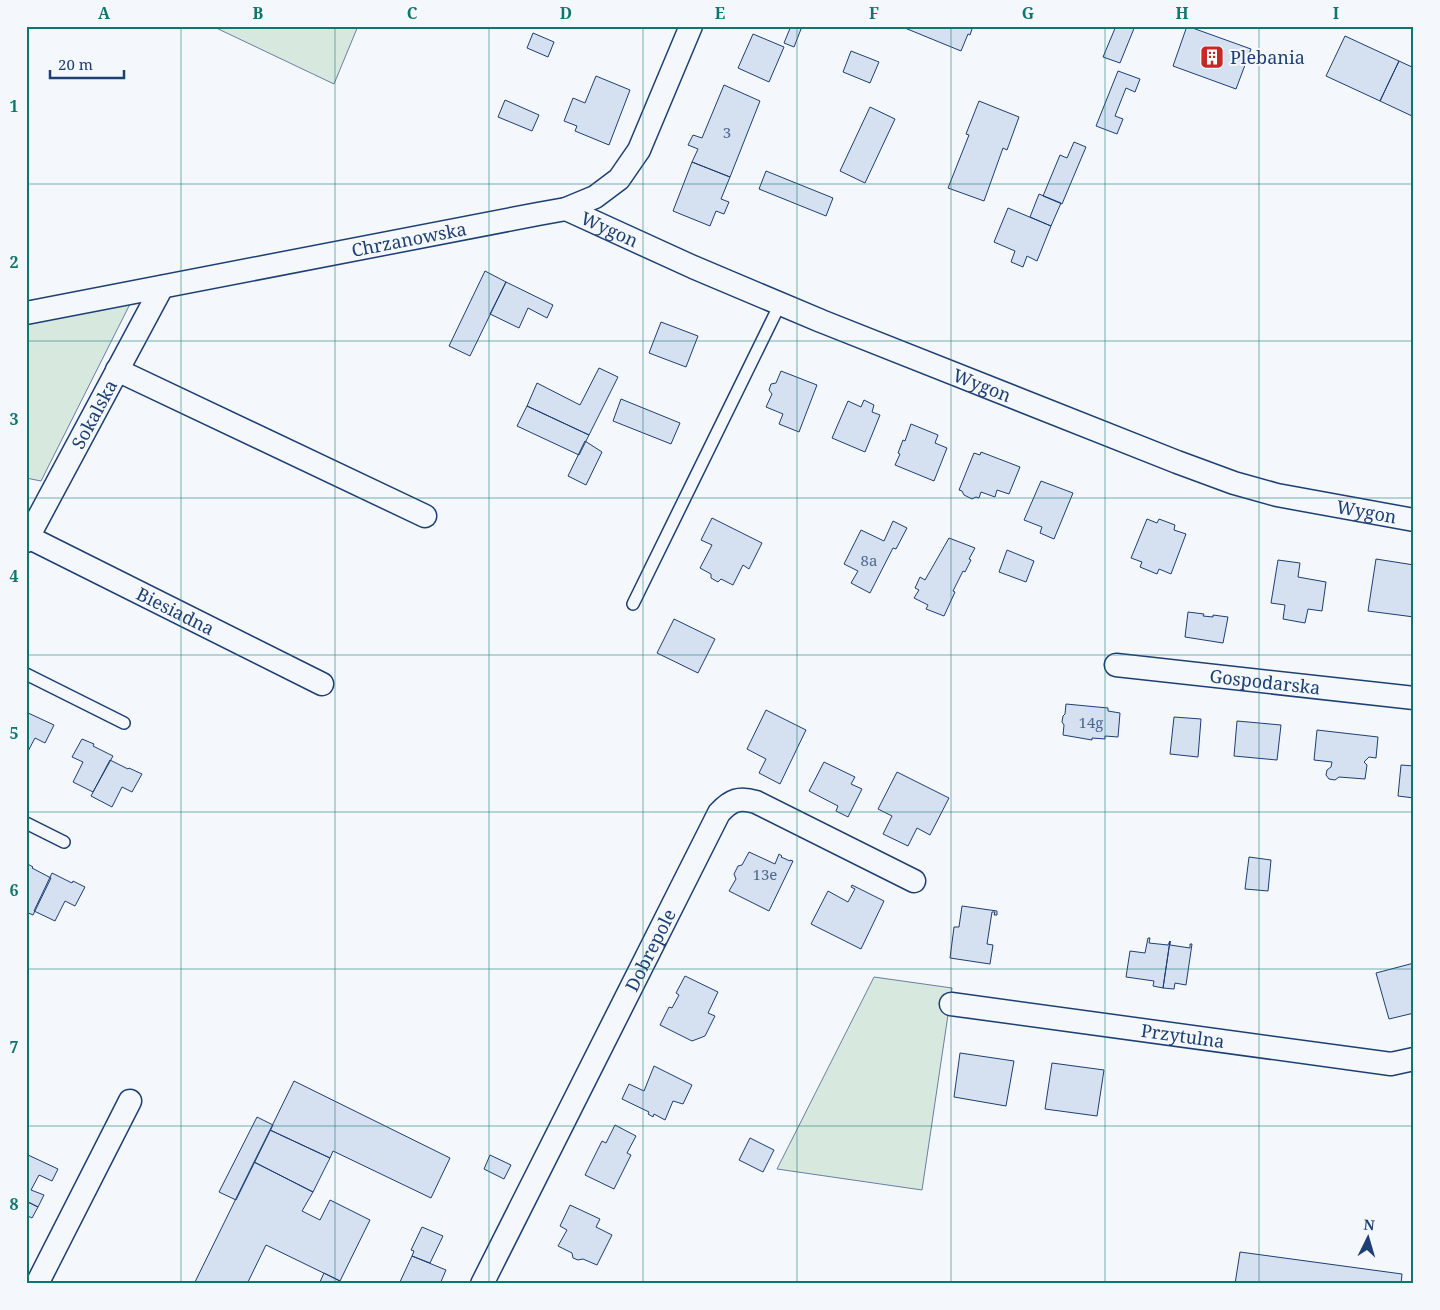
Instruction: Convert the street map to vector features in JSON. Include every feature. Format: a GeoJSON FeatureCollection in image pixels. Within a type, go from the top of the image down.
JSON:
{"type":"FeatureCollection","features":[{"type":"Feature","properties":{"kind":"street","name":"Chrzanowska"},"geometry":{"type":"LineString","coordinates":[[26,313],[566,209],[595,197],[619,179],[639,150],[691,26]]}},
{"type":"Feature","properties":{"kind":"street","name":"Wygon"},"geometry":{"type":"LineString","coordinates":[[566,209],[780,304],[1234,483],[1294,498],[1414,520]]}},
{"type":"Feature","properties":{"kind":"street","name":"Sokalska"},"geometry":{"type":"LineString","coordinates":[[27,539],[162,287]]}},
{"type":"Feature","properties":{"kind":"street"},"geometry":{"type":"LineString","coordinates":[[117,370],[425,516]]}},
{"type":"Feature","properties":{"kind":"street","name":"Biesiadna"},"geometry":{"type":"LineString","coordinates":[[27,539],[322,684]]}},
{"type":"Feature","properties":{"kind":"street","name":"Gospodarska"},"geometry":{"type":"LineString","coordinates":[[1116,665],[1414,698]]}},
{"type":"Feature","properties":{"kind":"street","name":"Dobrepole"},"geometry":{"type":"LineString","coordinates":[[482,1284],[719,813],[726,805],[735,800],[756,802],[914,881]]}},
{"type":"Feature","properties":{"kind":"street","name":"Przytulna"},"geometry":{"type":"LineString","coordinates":[[952,1004],[1391,1064],[1414,1058]]}},
{"type":"Feature","properties":{"kind":"street"},"geometry":{"type":"LineString","coordinates":[[37,1284],[130,1101]]}},
{"type":"Feature","properties":{"kind":"lane"},"geometry":{"type":"LineString","coordinates":[[632,604],[780,304]]}},
{"type":"Feature","properties":{"kind":"lane"},"geometry":{"type":"LineString","coordinates":[[26,674],[124,723]]}},
{"type":"Feature","properties":{"kind":"lane"},"geometry":{"type":"LineString","coordinates":[[26,823],[64,842]]}},
{"type":"Feature","properties":{"kind":"shaded area"},"geometry":{"type":"Polygon","coordinates":[[[212,26],[358,26],[334,84],[212,26]]]}},
{"type":"Feature","properties":{"kind":"shaded area"},"geometry":{"type":"Polygon","coordinates":[[[131,302],[41,481],[26,478],[26,322],[131,302]]]}},
{"type":"Feature","properties":{"kind":"shaded area"},"geometry":{"type":"Polygon","coordinates":[[[874,977],[952,988],[922,1190],[777,1169],[874,977]]]}},
{"type":"Feature","properties":{"kind":"building"},"geometry":{"type":"Polygon","coordinates":[[[791,26],[801,29],[794,47],[784,43],[791,26]]]}},
{"type":"Feature","properties":{"kind":"building"},"geometry":{"type":"Polygon","coordinates":[[[900,26],[973,26],[961,51],[900,26]]]}},
{"type":"Feature","properties":{"kind":"building"},"geometry":{"type":"Polygon","coordinates":[[[1116,26],[1135,26],[1120,63],[1103,57],[1116,26]]]}},
{"type":"Feature","properties":{"kind":"building","name":"Plebania"},"geometry":{"type":"Polygon","coordinates":[[[1187,26],[1251,49],[1236,89],[1173,66],[1187,26]]]}},
{"type":"Feature","properties":{"kind":"building"},"geometry":{"type":"Polygon","coordinates":[[[533,33],[554,42],[548,57],[527,48],[533,33]]]}},
{"type":"Feature","properties":{"kind":"building"},"geometry":{"type":"Polygon","coordinates":[[[753,34],[784,47],[769,82],[738,68],[753,34]]]}},
{"type":"Feature","properties":{"kind":"building"},"geometry":{"type":"Polygon","coordinates":[[[1345,36],[1399,61],[1380,101],[1326,76],[1345,36]]]}},
{"type":"Feature","properties":{"kind":"building"},"geometry":{"type":"Polygon","coordinates":[[[851,51],[879,62],[870,83],[843,72],[851,51]]]}},
{"type":"Feature","properties":{"kind":"building"},"geometry":{"type":"Polygon","coordinates":[[[1399,61],[1414,68],[1414,113],[1412,116],[1380,101],[1399,61]]]}},
{"type":"Feature","properties":{"kind":"building"},"geometry":{"type":"Polygon","coordinates":[[[1118,71],[1140,79],[1135,92],[1126,88],[1115,116],[1123,119],[1117,134],[1096,126],[1118,71]]]}},
{"type":"Feature","properties":{"kind":"building"},"geometry":{"type":"Polygon","coordinates":[[[596,76],[630,90],[609,145],[575,131],[577,126],[564,121],[573,98],[585,103],[596,76]]]}},
{"type":"Feature","properties":{"kind":"building"},"geometry":{"type":"Polygon","coordinates":[[[724,85],[760,101],[730,177],[692,162],[698,149],[688,145],[693,135],[702,138],[724,85]]]}},
{"type":"Feature","properties":{"kind":"building"},"geometry":{"type":"Polygon","coordinates":[[[505,100],[539,115],[532,131],[498,117],[505,100]]]}},
{"type":"Feature","properties":{"kind":"building"},"geometry":{"type":"Polygon","coordinates":[[[979,101],[1019,117],[1007,150],[1003,148],[984,201],[948,188],[969,135],[966,134],[979,101]]]}},
{"type":"Feature","properties":{"kind":"building"},"geometry":{"type":"Polygon","coordinates":[[[870,107],[895,119],[865,183],[840,171],[870,107]]]}},
{"type":"Feature","properties":{"kind":"building"},"geometry":{"type":"Polygon","coordinates":[[[1074,142],[1086,147],[1062,204],[1043,196],[1060,155],[1067,158],[1074,142]]]}},
{"type":"Feature","properties":{"kind":"building"},"geometry":{"type":"Polygon","coordinates":[[[692,162],[730,177],[721,199],[729,202],[724,214],[716,211],[710,226],[673,211],[692,162]]]}},
{"type":"Feature","properties":{"kind":"building"},"geometry":{"type":"Polygon","coordinates":[[[766,171],[833,198],[826,216],[759,189],[766,171]]]}},
{"type":"Feature","properties":{"kind":"building"},"geometry":{"type":"Polygon","coordinates":[[[1039,194],[1061,203],[1051,226],[1030,217],[1039,194]]]}},
{"type":"Feature","properties":{"kind":"building"},"geometry":{"type":"Polygon","coordinates":[[[1008,208],[1051,226],[1037,261],[1027,256],[1023,267],[1011,262],[1015,251],[994,242],[1008,208]]]}},
{"type":"Feature","properties":{"kind":"building"},"geometry":{"type":"Polygon","coordinates":[[[485,271],[506,282],[470,356],[449,346],[485,271]]]}},
{"type":"Feature","properties":{"kind":"building"},"geometry":{"type":"Polygon","coordinates":[[[506,282],[553,305],[547,318],[528,308],[519,328],[490,314],[506,282]]]}},
{"type":"Feature","properties":{"kind":"building"},"geometry":{"type":"Polygon","coordinates":[[[661,322],[698,336],[686,367],[649,353],[661,322]]]}},
{"type":"Feature","properties":{"kind":"building"},"geometry":{"type":"Polygon","coordinates":[[[599,368],[618,377],[589,435],[527,406],[537,383],[580,405],[599,368]]]}},
{"type":"Feature","properties":{"kind":"building"},"geometry":{"type":"Polygon","coordinates":[[[781,371],[817,385],[799,432],[779,424],[783,414],[766,407],[772,394],[769,390],[771,384],[776,383],[781,371]]]}},
{"type":"Feature","properties":{"kind":"building"},"geometry":{"type":"Polygon","coordinates":[[[621,399],[680,423],[671,444],[613,421],[621,399]]]}},
{"type":"Feature","properties":{"kind":"building"},"geometry":{"type":"Polygon","coordinates":[[[864,400],[874,405],[872,412],[880,415],[865,452],[832,438],[848,401],[861,407],[864,400]]]}},
{"type":"Feature","properties":{"kind":"building"},"geometry":{"type":"Polygon","coordinates":[[[527,406],[589,435],[579,455],[517,426],[527,406]]]}},
{"type":"Feature","properties":{"kind":"building"},"geometry":{"type":"Polygon","coordinates":[[[911,424],[938,435],[935,443],[947,448],[934,481],[895,465],[903,440],[905,441],[911,424]]]}},
{"type":"Feature","properties":{"kind":"building"},"geometry":{"type":"Polygon","coordinates":[[[585,441],[602,452],[586,485],[568,476],[585,441]]]}},
{"type":"Feature","properties":{"kind":"building"},"geometry":{"type":"Polygon","coordinates":[[[981,452],[1020,467],[1009,494],[997,490],[995,497],[981,492],[979,498],[972,499],[959,490],[974,453],[980,455],[981,452]]]}},
{"type":"Feature","properties":{"kind":"building"},"geometry":{"type":"Polygon","coordinates":[[[1041,481],[1073,493],[1054,539],[1040,533],[1042,527],[1024,520],[1041,481]]]}},
{"type":"Feature","properties":{"kind":"building"},"geometry":{"type":"Polygon","coordinates":[[[712,518],[762,543],[749,569],[743,565],[733,585],[721,579],[718,582],[711,578],[711,574],[700,568],[712,545],[701,540],[712,518]]]}},
{"type":"Feature","properties":{"kind":"building"},"geometry":{"type":"Polygon","coordinates":[[[1147,519],[1157,523],[1159,519],[1175,525],[1174,530],[1186,534],[1171,574],[1159,569],[1157,574],[1140,567],[1142,562],[1131,558],[1147,519]]]}},
{"type":"Feature","properties":{"kind":"building"},"geometry":{"type":"Polygon","coordinates":[[[893,521],[907,528],[896,549],[893,548],[870,593],[851,583],[858,571],[844,564],[861,530],[884,541],[893,521]]]}},
{"type":"Feature","properties":{"kind":"building"},"geometry":{"type":"Polygon","coordinates":[[[949,538],[975,548],[965,572],[963,571],[953,591],[955,592],[944,616],[926,609],[928,605],[914,598],[919,590],[915,588],[920,577],[925,580],[949,538]]]}},
{"type":"Feature","properties":{"kind":"building"},"geometry":{"type":"Polygon","coordinates":[[[1007,550],[1034,561],[1026,582],[999,572],[1007,550]]]}},
{"type":"Feature","properties":{"kind":"building"},"geometry":{"type":"Polygon","coordinates":[[[1376,559],[1414,565],[1414,617],[1368,611],[1376,559]]]}},
{"type":"Feature","properties":{"kind":"building"},"geometry":{"type":"Polygon","coordinates":[[[1278,560],[1300,563],[1298,577],[1326,582],[1322,611],[1308,609],[1305,623],[1283,619],[1285,605],[1271,603],[1278,560]]]}},
{"type":"Feature","properties":{"kind":"building"},"geometry":{"type":"Polygon","coordinates":[[[1188,612],[1204,614],[1203,616],[1228,617],[1223,643],[1185,637],[1188,612]]]}},
{"type":"Feature","properties":{"kind":"building"},"geometry":{"type":"Polygon","coordinates":[[[674,619],[715,639],[698,673],[657,653],[674,619]]]}},
{"type":"Feature","properties":{"kind":"building"},"geometry":{"type":"Polygon","coordinates":[[[1066,704],[1108,708],[1108,711],[1120,713],[1118,737],[1105,736],[1105,739],[1092,738],[1092,740],[1063,735],[1064,725],[1062,722],[1066,704]]]}},
{"type":"Feature","properties":{"kind":"building"},"geometry":{"type":"Polygon","coordinates":[[[766,710],[806,730],[780,784],[759,773],[766,759],[747,749],[766,710]]]}},
{"type":"Feature","properties":{"kind":"building"},"geometry":{"type":"Polygon","coordinates":[[[26,712],[54,725],[45,743],[35,738],[26,755],[26,712]]]}},
{"type":"Feature","properties":{"kind":"building"},"geometry":{"type":"Polygon","coordinates":[[[1174,717],[1201,719],[1198,757],[1170,754],[1174,717]]]}},
{"type":"Feature","properties":{"kind":"building"},"geometry":{"type":"Polygon","coordinates":[[[1237,721],[1281,725],[1277,760],[1234,756],[1237,721]]]}},
{"type":"Feature","properties":{"kind":"building"},"geometry":{"type":"Polygon","coordinates":[[[1317,730],[1378,737],[1376,758],[1369,757],[1364,762],[1367,765],[1365,779],[1339,777],[1335,780],[1329,779],[1326,775],[1332,762],[1314,760],[1317,730]]]}},
{"type":"Feature","properties":{"kind":"building"},"geometry":{"type":"Polygon","coordinates":[[[82,739],[113,756],[93,792],[73,782],[83,762],[72,757],[82,739]]]}},
{"type":"Feature","properties":{"kind":"building"},"geometry":{"type":"Polygon","coordinates":[[[110,760],[142,774],[132,792],[122,787],[112,807],[91,796],[110,760]]]}},
{"type":"Feature","properties":{"kind":"building"},"geometry":{"type":"Polygon","coordinates":[[[824,762],[855,777],[851,784],[862,789],[848,817],[836,811],[838,806],[809,791],[824,762]]]}},
{"type":"Feature","properties":{"kind":"building"},"geometry":{"type":"Polygon","coordinates":[[[1401,765],[1414,766],[1414,798],[1398,796],[1401,765]]]}},
{"type":"Feature","properties":{"kind":"building"},"geometry":{"type":"Polygon","coordinates":[[[897,772],[949,798],[930,835],[917,828],[908,846],[883,834],[892,816],[878,809],[897,772]]]}},
{"type":"Feature","properties":{"kind":"building"},"geometry":{"type":"Polygon","coordinates":[[[749,852],[775,864],[779,854],[781,857],[793,861],[769,911],[729,891],[736,879],[734,874],[738,866],[742,865],[749,852]]]}},
{"type":"Feature","properties":{"kind":"building"},"geometry":{"type":"Polygon","coordinates":[[[1249,857],[1271,860],[1268,891],[1245,889],[1249,857]]]}},
{"type":"Feature","properties":{"kind":"building"},"geometry":{"type":"Polygon","coordinates":[[[26,863],[51,878],[33,915],[26,912],[26,863]]]}},
{"type":"Feature","properties":{"kind":"building"},"geometry":{"type":"Polygon","coordinates":[[[52,873],[85,887],[75,906],[65,901],[55,921],[34,911],[52,873]]]}},
{"type":"Feature","properties":{"kind":"building"},"geometry":{"type":"Polygon","coordinates":[[[852,885],[884,901],[861,949],[811,924],[828,891],[848,902],[855,889],[851,887],[852,885]]]}},
{"type":"Feature","properties":{"kind":"building"},"geometry":{"type":"Polygon","coordinates":[[[962,906],[997,911],[997,915],[994,915],[995,912],[992,912],[987,944],[993,945],[990,964],[950,958],[954,927],[959,927],[962,906]]]}},
{"type":"Feature","properties":{"kind":"building"},"geometry":{"type":"Polygon","coordinates":[[[1148,938],[1150,938],[1149,943],[1168,945],[1170,941],[1163,988],[1153,986],[1154,981],[1126,977],[1130,951],[1145,953],[1148,938]]]}},
{"type":"Feature","properties":{"kind":"building"},"geometry":{"type":"Polygon","coordinates":[[[1170,941],[1170,945],[1190,948],[1190,944],[1192,944],[1186,985],[1175,983],[1174,989],[1163,988],[1170,941]]]}},
{"type":"Feature","properties":{"kind":"building"},"geometry":{"type":"Polygon","coordinates":[[[1414,963],[1414,1013],[1389,1019],[1376,973],[1414,963]]]}},
{"type":"Feature","properties":{"kind":"building"},"geometry":{"type":"Polygon","coordinates":[[[685,976],[718,992],[708,1013],[715,1016],[705,1036],[692,1041],[660,1025],[669,1007],[672,1008],[679,995],[676,993],[685,976]]]}},
{"type":"Feature","properties":{"kind":"building"},"geometry":{"type":"Polygon","coordinates":[[[960,1053],[1014,1061],[1006,1106],[954,1097],[960,1053]]]}},
{"type":"Feature","properties":{"kind":"building"},"geometry":{"type":"Polygon","coordinates":[[[1052,1063],[1104,1070],[1097,1116],[1045,1109],[1052,1063]]]}},
{"type":"Feature","properties":{"kind":"building"},"geometry":{"type":"Polygon","coordinates":[[[654,1066],[692,1085],[683,1104],[673,1101],[665,1120],[654,1114],[653,1117],[648,1114],[649,1112],[622,1099],[629,1084],[644,1091],[654,1066]]]}},
{"type":"Feature","properties":{"kind":"building"},"geometry":{"type":"Polygon","coordinates":[[[294,1081],[450,1158],[431,1198],[333,1151],[330,1158],[270,1130],[294,1081]]]}},
{"type":"Feature","properties":{"kind":"building"},"geometry":{"type":"Polygon","coordinates":[[[257,1117],[273,1125],[236,1200],[219,1192],[257,1117]]]}},
{"type":"Feature","properties":{"kind":"building"},"geometry":{"type":"Polygon","coordinates":[[[615,1125],[636,1136],[627,1153],[631,1155],[614,1189],[585,1175],[602,1141],[606,1143],[615,1125]]]}},
{"type":"Feature","properties":{"kind":"building"},"geometry":{"type":"Polygon","coordinates":[[[270,1130],[330,1158],[313,1192],[254,1162],[270,1130]]]}},
{"type":"Feature","properties":{"kind":"building"},"geometry":{"type":"Polygon","coordinates":[[[750,1138],[774,1150],[763,1172],[739,1160],[750,1138]]]}},
{"type":"Feature","properties":{"kind":"building"},"geometry":{"type":"Polygon","coordinates":[[[26,1154],[58,1169],[52,1181],[39,1175],[31,1190],[44,1195],[38,1207],[26,1201],[26,1154]]]}},
{"type":"Feature","properties":{"kind":"building"},"geometry":{"type":"Polygon","coordinates":[[[490,1155],[511,1165],[504,1179],[484,1169],[490,1155]]]}},
{"type":"Feature","properties":{"kind":"building"},"geometry":{"type":"Polygon","coordinates":[[[254,1162],[313,1192],[302,1211],[320,1220],[330,1200],[370,1220],[340,1281],[266,1245],[247,1284],[194,1284],[254,1162]]]}},
{"type":"Feature","properties":{"kind":"building"},"geometry":{"type":"Polygon","coordinates":[[[26,1201],[38,1207],[32,1218],[26,1215],[26,1201]]]}},
{"type":"Feature","properties":{"kind":"building"},"geometry":{"type":"Polygon","coordinates":[[[570,1205],[600,1219],[596,1227],[612,1235],[597,1265],[583,1259],[573,1258],[572,1253],[558,1246],[567,1230],[560,1226],[570,1205]]]}},
{"type":"Feature","properties":{"kind":"building"},"geometry":{"type":"Polygon","coordinates":[[[422,1227],[443,1236],[430,1263],[412,1256],[414,1251],[411,1250],[422,1227]]]}},
{"type":"Feature","properties":{"kind":"building"},"geometry":{"type":"Polygon","coordinates":[[[1240,1252],[1402,1274],[1401,1284],[1235,1284],[1240,1252]]]}},
{"type":"Feature","properties":{"kind":"building"},"geometry":{"type":"Polygon","coordinates":[[[412,1256],[446,1270],[440,1284],[399,1284],[412,1256]]]}},
{"type":"Feature","properties":{"kind":"building"},"geometry":{"type":"Polygon","coordinates":[[[324,1273],[340,1281],[339,1284],[319,1284],[324,1273]]]}},
{"type":"Feature","properties":{"kind":"place","name":"Plebania"},"geometry":{"type":"Point","coordinates":[1212,57]}}]}
